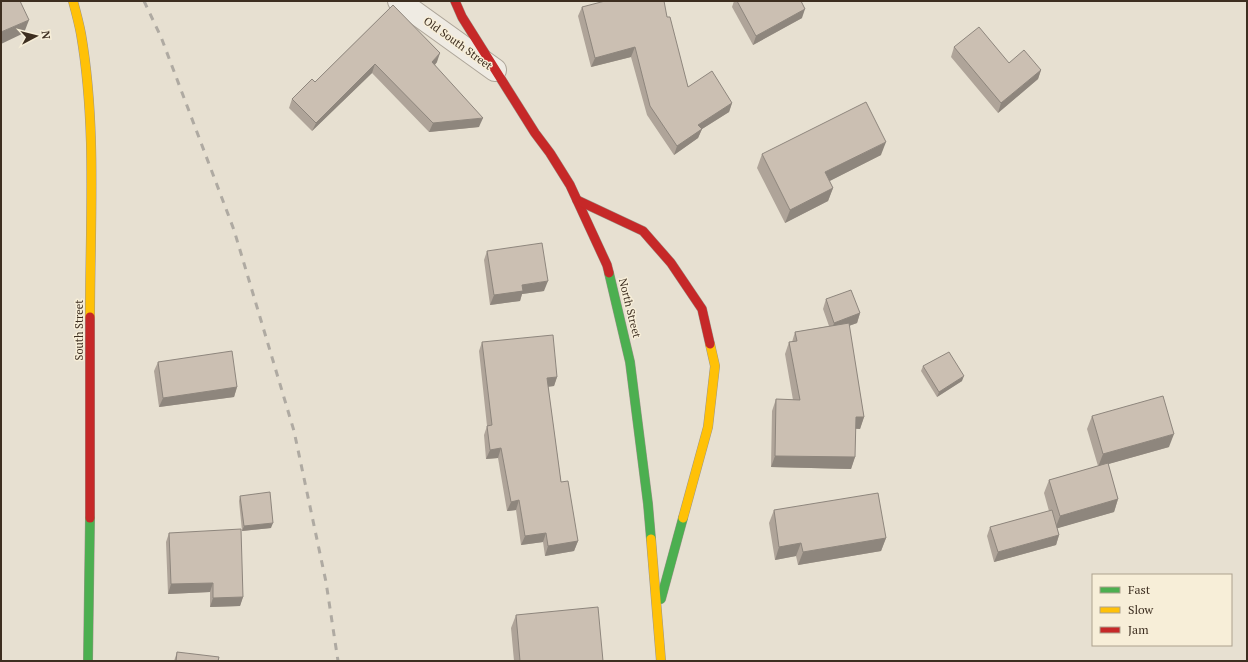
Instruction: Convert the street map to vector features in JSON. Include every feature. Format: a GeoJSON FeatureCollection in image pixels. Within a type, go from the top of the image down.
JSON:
{"type":"FeatureCollection","features":[{"type":"Feature","properties":{"kind":"street","name":"South Street"},"geometry":{"type":"LineString","coordinates":[[73,1],[81,33],[90,110],[92,196],[90,271],[91,469],[88,661]]}},
{"type":"Feature","properties":{"kind":"street","name":"Old South Street"},"geometry":{"type":"LineString","coordinates":[[399,1],[497,72]]}},
{"type":"Feature","properties":{"kind":"street","name":"North Street"},"geometry":{"type":"LineString","coordinates":[[455,1],[462,17],[535,133],[566,178],[607,265],[630,362],[648,504],[661,661]]}},
{"type":"Feature","properties":{"kind":"street"},"geometry":{"type":"LineString","coordinates":[[577,200],[643,231],[671,263],[702,309],[715,366],[708,428],[657,614]]}},
{"type":"Feature","properties":{"kind":"building"},"geometry":{"type":"Polygon","coordinates":[[[1,1],[20,1],[29,20],[1,32],[1,1]]]}},
{"type":"Feature","properties":{"kind":"building"},"geometry":{"type":"Polygon","coordinates":[[[605,1],[664,1],[667,17],[670,17],[688,87],[712,71],[732,103],[698,125],[702,129],[677,146],[650,106],[635,47],[595,58],[582,7],[605,1]]]}},
{"type":"Feature","properties":{"kind":"building"},"geometry":{"type":"Polygon","coordinates":[[[737,1],[801,1],[805,9],[756,36],[737,1]]]}},
{"type":"Feature","properties":{"kind":"building"},"geometry":{"type":"Polygon","coordinates":[[[393,5],[440,53],[432,62],[483,118],[433,123],[375,64],[316,123],[292,99],[312,79],[315,82],[393,5]]]}},
{"type":"Feature","properties":{"kind":"building"},"geometry":{"type":"Polygon","coordinates":[[[979,27],[1009,63],[1024,50],[1041,70],[1001,103],[954,47],[979,27]]]}},
{"type":"Feature","properties":{"kind":"building"},"geometry":{"type":"Polygon","coordinates":[[[866,102],[886,142],[825,172],[833,188],[790,210],[762,154],[866,102]]]}},
{"type":"Feature","properties":{"kind":"building"},"geometry":{"type":"Polygon","coordinates":[[[542,243],[548,281],[522,285],[523,291],[494,295],[487,251],[542,243]]]}},
{"type":"Feature","properties":{"kind":"building"},"geometry":{"type":"Polygon","coordinates":[[[851,290],[860,313],[834,323],[826,299],[851,290]]]}},
{"type":"Feature","properties":{"kind":"building"},"geometry":{"type":"Polygon","coordinates":[[[849,323],[864,417],[856,417],[855,457],[775,456],[776,399],[800,400],[789,342],[797,341],[795,332],[849,323]]]}},
{"type":"Feature","properties":{"kind":"building"},"geometry":{"type":"Polygon","coordinates":[[[553,335],[557,377],[547,378],[561,482],[568,481],[578,541],[548,546],[546,533],[525,536],[519,500],[511,502],[501,448],[490,450],[487,426],[492,425],[482,342],[553,335]]]}},
{"type":"Feature","properties":{"kind":"building"},"geometry":{"type":"Polygon","coordinates":[[[232,351],[237,387],[163,398],[158,362],[232,351]]]}},
{"type":"Feature","properties":{"kind":"building"},"geometry":{"type":"Polygon","coordinates":[[[949,352],[964,376],[939,392],[923,366],[949,352]]]}},
{"type":"Feature","properties":{"kind":"building"},"geometry":{"type":"Polygon","coordinates":[[[1163,396],[1174,434],[1103,454],[1092,416],[1163,396]]]}},
{"type":"Feature","properties":{"kind":"building"},"geometry":{"type":"Polygon","coordinates":[[[1108,463],[1118,499],[1060,516],[1049,480],[1108,463]]]}},
{"type":"Feature","properties":{"kind":"building"},"geometry":{"type":"Polygon","coordinates":[[[270,492],[273,523],[244,526],[240,496],[270,492]]]}},
{"type":"Feature","properties":{"kind":"building"},"geometry":{"type":"Polygon","coordinates":[[[878,493],[886,538],[803,552],[801,543],[779,547],[774,510],[878,493]]]}},
{"type":"Feature","properties":{"kind":"building"},"geometry":{"type":"Polygon","coordinates":[[[1052,510],[1059,535],[998,552],[990,527],[1052,510]]]}},
{"type":"Feature","properties":{"kind":"building"},"geometry":{"type":"Polygon","coordinates":[[[241,529],[243,597],[213,598],[213,583],[171,584],[169,533],[241,529]]]}},
{"type":"Feature","properties":{"kind":"building"},"geometry":{"type":"Polygon","coordinates":[[[598,607],[603,661],[520,661],[516,615],[598,607]]]}},
{"type":"Feature","properties":{"kind":"building"},"geometry":{"type":"Polygon","coordinates":[[[177,652],[219,657],[218,661],[176,661],[177,652]]]}},
{"type":"Feature","properties":{"kind":"railway"},"geometry":{"type":"LineString","coordinates":[[144,1],[161,37],[234,230],[294,431],[326,582],[338,661]]}},
{"type":"Feature","properties":{"kind":"traffic: fast"},"geometry":{"type":"LineString","coordinates":[[609,273],[630,362],[651,539]]}},
{"type":"Feature","properties":{"kind":"traffic: fast"},"geometry":{"type":"LineString","coordinates":[[88,661],[90,518]]}},
{"type":"Feature","properties":{"kind":"traffic: fast"},"geometry":{"type":"LineString","coordinates":[[661,599],[683,518]]}},
{"type":"Feature","properties":{"kind":"traffic: slow"},"geometry":{"type":"LineString","coordinates":[[73,1],[81,34],[86,69],[91,140],[90,317]]}},
{"type":"Feature","properties":{"kind":"traffic: slow"},"geometry":{"type":"LineString","coordinates":[[683,518],[708,427],[715,366],[710,344]]}},
{"type":"Feature","properties":{"kind":"traffic: slow"},"geometry":{"type":"LineString","coordinates":[[651,539],[661,661]]}},
{"type":"Feature","properties":{"kind":"traffic: jam"},"geometry":{"type":"LineString","coordinates":[[455,1],[462,17],[535,133],[550,153],[570,185],[607,265],[609,273]]}},
{"type":"Feature","properties":{"kind":"traffic: jam"},"geometry":{"type":"LineString","coordinates":[[577,200],[643,231],[671,263],[702,309],[710,344]]}},
{"type":"Feature","properties":{"kind":"traffic: jam"},"geometry":{"type":"LineString","coordinates":[[90,317],[90,518]]}}]}
